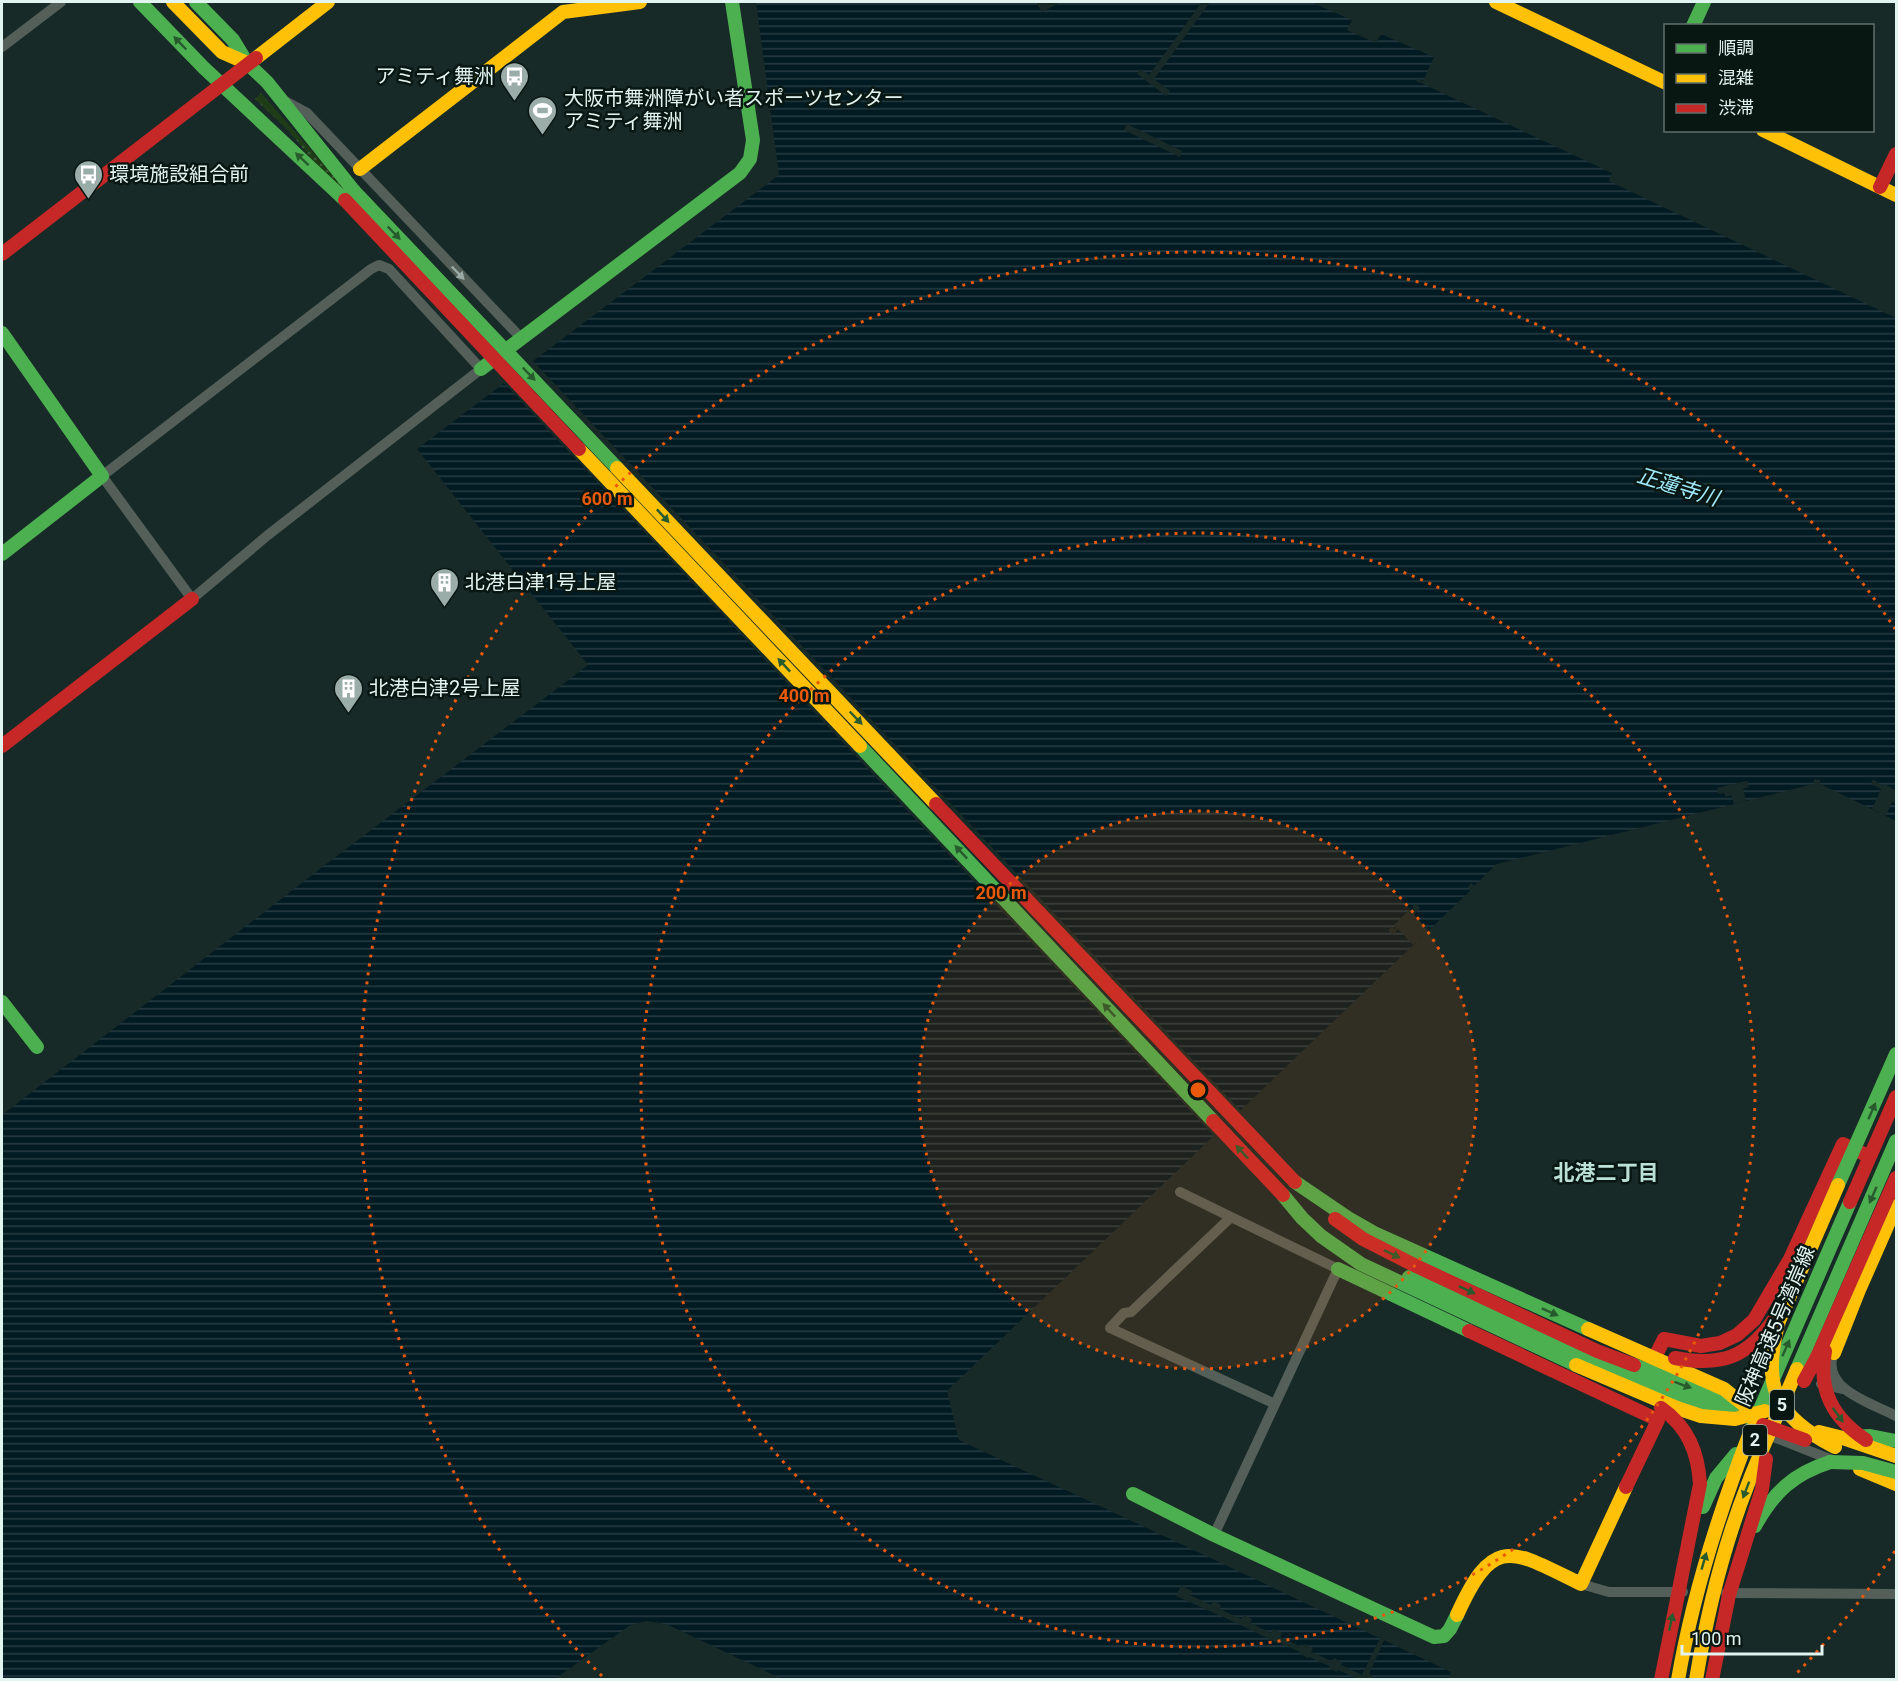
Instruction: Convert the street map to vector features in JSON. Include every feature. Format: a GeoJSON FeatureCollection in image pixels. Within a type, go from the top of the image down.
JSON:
{"type":"FeatureCollection","features":[{"type":"Feature","properties":{"kind":"main road"},"geometry":{"type":"LineString","coordinates":[[140,2],[221,84],[349,195],[998,867],[1295,1182],[1338,1222],[1363,1239],[1414,1265],[1607,1355],[1718,1398],[1896,1461]]}},
{"type":"Feature","properties":{"kind":"main road"},"geometry":{"type":"LineString","coordinates":[[172,2],[222,52],[247,63]]}},
{"type":"Feature","properties":{"kind":"main road"},"geometry":{"type":"LineString","coordinates":[[196,2],[233,40],[247,63],[280,98],[349,195],[1283,1194],[1308,1218],[1330,1235],[1382,1264],[1593,1362],[1647,1384],[1896,1472]]}},
{"type":"Feature","properties":{"kind":"main road"},"geometry":{"type":"LineString","coordinates":[[2,254],[328,2]]}},
{"type":"Feature","properties":{"kind":"main road"},"geometry":{"type":"LineString","coordinates":[[552,2],[562,12]]}},
{"type":"Feature","properties":{"kind":"main road"},"geometry":{"type":"LineString","coordinates":[[360,169],[562,12],[640,2]]}},
{"type":"Feature","properties":{"kind":"main road"},"geometry":{"type":"LineString","coordinates":[[481,369],[740,173],[750,159],[753,140],[732,2]]}},
{"type":"Feature","properties":{"kind":"main road"},"geometry":{"type":"LineString","coordinates":[[1496,2],[1664,83]]}},
{"type":"Feature","properties":{"kind":"main road"},"geometry":{"type":"LineString","coordinates":[[1694,24],[1704,2]]}},
{"type":"Feature","properties":{"kind":"main road"},"geometry":{"type":"LineString","coordinates":[[1767,132],[1896,195]]}},
{"type":"Feature","properties":{"kind":"main road"},"geometry":{"type":"LineString","coordinates":[[1880,187],[1896,154]]}},
{"type":"Feature","properties":{"kind":"main road"},"geometry":{"type":"LineString","coordinates":[[2,333],[102,476],[2,554]]}},
{"type":"Feature","properties":{"kind":"main road"},"geometry":{"type":"LineString","coordinates":[[2,746],[192,599]]}},
{"type":"Feature","properties":{"kind":"main road"},"geometry":{"type":"LineString","coordinates":[[2,1002],[37,1047]]}},
{"type":"Feature","properties":{"kind":"main road","name":"5"},"geometry":{"type":"LineString","coordinates":[[1588,1329],[1691,1362],[1718,1362],[1732,1358],[1748,1349],[1769,1328],[1798,1268],[1814,1241],[1896,1054]]}},
{"type":"Feature","properties":{"kind":"main road","name":"阪神高速5号湾岸線"},"geometry":{"type":"LineString","coordinates":[[1678,1680],[1697,1583],[1735,1470],[1896,1097]]}},
{"type":"Feature","properties":{"kind":"main road","name":"阪神高速5号湾岸線"},"geometry":{"type":"LineString","coordinates":[[1696,1680],[1717,1577],[1749,1484],[1896,1141]]}},
{"type":"Feature","properties":{"kind":"main road"},"geometry":{"type":"LineString","coordinates":[[1629,1407],[1664,1339],[1701,1346],[1720,1343],[1749,1326],[1760,1312],[1790,1259],[1843,1144],[1896,1169]]}},
{"type":"Feature","properties":{"kind":"main road","name":"5"},"geometry":{"type":"LineString","coordinates":[[1283,1194],[1302,1218],[1321,1236],[1361,1264],[1576,1365],[1677,1408],[1701,1416],[1735,1419],[1778,1405],[1797,1390],[1818,1355],[1896,1179]]}},
{"type":"Feature","properties":{"kind":"main road","name":"5"},"geometry":{"type":"LineString","coordinates":[[1295,1182],[1376,1234],[1713,1384],[1734,1396],[1753,1417],[1766,1450],[1765,1475],[1722,1625],[1712,1680]]}},
{"type":"Feature","properties":{"kind":"main road"},"geometry":{"type":"LineString","coordinates":[[1834,1353],[1858,1290],[1896,1206]]}},
{"type":"Feature","properties":{"kind":"main road","name":"2"},"geometry":{"type":"LineString","coordinates":[[1814,1241],[1774,1335],[1770,1362],[1775,1390],[1785,1412],[1807,1432],[1835,1447],[1896,1472]]}},
{"type":"Feature","properties":{"kind":"main road"},"geometry":{"type":"LineString","coordinates":[[1790,1259],[1858,1290]]}},
{"type":"Feature","properties":{"kind":"main road"},"geometry":{"type":"LineString","coordinates":[[1133,1494],[1214,1535],[1434,1637],[1444,1636],[1450,1629],[1478,1575],[1490,1561],[1501,1556],[1512,1554],[1523,1557],[1581,1584],[1658,1420],[1338,1269]]}},
{"type":"Feature","properties":{"kind":"main road","name":"2"},"geometry":{"type":"LineString","coordinates":[[1842,1300],[1823,1356],[1822,1374],[1825,1392],[1837,1416],[1846,1425],[1869,1441],[1896,1454]]}},
{"type":"Feature","properties":{"kind":"main road","name":"5"},"geometry":{"type":"LineString","coordinates":[[1576,1365],[1669,1412],[1679,1422],[1692,1442],[1697,1455],[1700,1484],[1661,1680]]}},
{"type":"Feature","properties":{"kind":"main road","name":"2"},"geometry":{"type":"LineString","coordinates":[[1685,1564],[1711,1487],[1728,1461],[1753,1441],[1777,1432],[1807,1430],[1843,1437],[1896,1454]]}},
{"type":"Feature","properties":{"kind":"main road"},"geometry":{"type":"LineString","coordinates":[[1836,1439],[1870,1436],[1896,1441]]}},
{"type":"Feature","properties":{"kind":"main road"},"geometry":{"type":"LineString","coordinates":[[1805,1440],[1896,1485]]}},
{"type":"Feature","properties":{"kind":"main road"},"geometry":{"type":"LineString","coordinates":[[1738,1565],[1760,1515],[1784,1485],[1802,1472],[1830,1462],[1846,1462],[1863,1463],[1896,1472]]}},
{"type":"Feature","properties":{"kind":"street"},"geometry":{"type":"LineString","coordinates":[[2,47],[61,2]]}},
{"type":"Feature","properties":{"kind":"street"},"geometry":{"type":"LineString","coordinates":[[280,98],[307,113],[522,339]]}},
{"type":"Feature","properties":{"kind":"street"},"geometry":{"type":"LineString","coordinates":[[379,265],[389,269],[481,369],[268,535],[192,599],[102,476],[379,265]]}},
{"type":"Feature","properties":{"kind":"street"},"geometry":{"type":"LineString","coordinates":[[1180,1192],[1338,1269],[1214,1535]]}},
{"type":"Feature","properties":{"kind":"street"},"geometry":{"type":"LineString","coordinates":[[1231,1217],[1131,1312],[1124,1313],[1110,1328],[1275,1404]]}},
{"type":"Feature","properties":{"kind":"street"},"geometry":{"type":"LineString","coordinates":[[1834,1353],[1831,1365],[1834,1377],[1842,1389]]}},
{"type":"Feature","properties":{"kind":"street"},"geometry":{"type":"LineString","coordinates":[[1794,1389],[1834,1353]]}},
{"type":"Feature","properties":{"kind":"street"},"geometry":{"type":"LineString","coordinates":[[1658,1420],[1707,1412],[1818,1383],[1842,1389],[1896,1416]]}},
{"type":"Feature","properties":{"kind":"street"},"geometry":{"type":"LineString","coordinates":[[1749,1401],[1743,1411],[1745,1422],[1756,1431]]}},
{"type":"Feature","properties":{"kind":"street"},"geometry":{"type":"LineString","coordinates":[[1707,1412],[1896,1485]]}},
{"type":"Feature","properties":{"kind":"street"},"geometry":{"type":"LineString","coordinates":[[1581,1584],[1609,1592],[1896,1594]]}},
{"type":"Feature","properties":{"kind":"green space"},"geometry":{"type":"Polygon","coordinates":[[[261,93],[348,192],[347,194],[314,162],[289,131],[255,99],[261,93]]]}},
{"type":"Feature","properties":{"kind":"water","name":"正蓮寺川"},"geometry":{"type":"Polygon","coordinates":[[[756,2],[1036,2],[1042,12],[1061,2],[1311,2],[1352,20],[1347,30],[1376,43],[1381,34],[1434,57],[1423,81],[1415,80],[1612,173],[1609,181],[1896,318],[1896,821],[1820,784],[1820,780],[1814,779],[1814,784],[1497,864],[1474,886],[1471,883],[1468,887],[1471,890],[947,1391],[959,1440],[1451,1672],[1448,1679],[782,1679],[666,1624],[646,1621],[629,1626],[555,1679],[2,1680],[2,1115],[588,665],[417,449],[779,175],[756,2]]]}},
{"type":"Feature","properties":{"kind":"pier"},"geometry":{"type":"Polygon","coordinates":[[[1202,2],[1210,2],[1154,79],[1170,91],[1166,96],[1137,74],[1140,69],[1149,75],[1202,2]]]}},
{"type":"Feature","properties":{"kind":"pier"},"geometry":{"type":"Polygon","coordinates":[[[1127,124],[1182,151],[1180,157],[1124,130],[1127,124]]]}},
{"type":"Feature","properties":{"kind":"pier"},"geometry":{"type":"Polygon","coordinates":[[[531,359],[1242,1112],[1216,1138],[502,381],[531,359]]]}},
{"type":"Feature","properties":{"kind":"pier"},"geometry":{"type":"Polygon","coordinates":[[[1873,779],[1882,786],[1884,784],[1896,790],[1895,803],[1892,802],[1886,816],[1872,809],[1881,789],[1871,784],[1873,779]]]}},
{"type":"Feature","properties":{"kind":"pier"},"geometry":{"type":"Polygon","coordinates":[[[1747,781],[1749,787],[1743,789],[1746,801],[1734,804],[1731,795],[1726,797],[1724,793],[1718,794],[1717,788],[1747,781]]]}},
{"type":"Feature","properties":{"kind":"pier"},"geometry":{"type":"Polygon","coordinates":[[[1416,904],[1420,908],[1414,915],[1429,930],[1413,945],[1398,929],[1392,935],[1388,930],[1392,927],[1396,928],[1394,925],[1409,910],[1412,912],[1414,910],[1412,907],[1416,904]]]}},
{"type":"Feature","properties":{"kind":"pier"},"geometry":{"type":"Polygon","coordinates":[[[1181,1586],[1192,1591],[1190,1595],[1211,1605],[1213,1601],[1221,1605],[1220,1609],[1241,1619],[1244,1615],[1252,1619],[1250,1623],[1271,1633],[1273,1629],[1282,1633],[1280,1637],[1302,1647],[1304,1644],[1313,1648],[1311,1652],[1332,1661],[1334,1658],[1342,1662],[1341,1665],[1362,1675],[1381,1636],[1385,1638],[1369,1674],[1373,1676],[1372,1679],[1358,1679],[1338,1670],[1337,1672],[1300,1652],[1176,1596],[1181,1586]]]}},
{"type":"Feature","properties":{"kind":"traffic: fast"},"geometry":{"type":"LineString","coordinates":[[140,2],[204,68],[345,200]]}},
{"type":"Feature","properties":{"kind":"traffic: fast"},"geometry":{"type":"LineString","coordinates":[[196,2],[233,40],[247,63],[267,82],[354,191]]}},
{"type":"Feature","properties":{"kind":"traffic: fast"},"geometry":{"type":"LineString","coordinates":[[481,369],[740,173],[750,159],[753,140],[732,2]]}},
{"type":"Feature","properties":{"kind":"traffic: fast"},"geometry":{"type":"LineString","coordinates":[[1694,24],[1704,2]]}},
{"type":"Feature","properties":{"kind":"traffic: fast"},"geometry":{"type":"LineString","coordinates":[[354,191],[617,468]]}},
{"type":"Feature","properties":{"kind":"traffic: fast"},"geometry":{"type":"LineString","coordinates":[[2,333],[102,476],[2,554]]}},
{"type":"Feature","properties":{"kind":"traffic: fast"},"geometry":{"type":"LineString","coordinates":[[860,746],[1213,1121]]}},
{"type":"Feature","properties":{"kind":"traffic: fast"},"geometry":{"type":"LineString","coordinates":[[2,1002],[37,1047]]}},
{"type":"Feature","properties":{"kind":"traffic: fast"},"geometry":{"type":"LineString","coordinates":[[1838,1185],[1896,1054]]}},
{"type":"Feature","properties":{"kind":"traffic: fast"},"geometry":{"type":"LineString","coordinates":[[1797,1369],[1896,1141]]}},
{"type":"Feature","properties":{"kind":"traffic: fast"},"geometry":{"type":"LineString","coordinates":[[1295,1182],[1376,1234],[1588,1329]]}},
{"type":"Feature","properties":{"kind":"traffic: fast"},"geometry":{"type":"LineString","coordinates":[[1283,1195],[1321,1236],[1361,1264],[1576,1365]]}},
{"type":"Feature","properties":{"kind":"traffic: fast"},"geometry":{"type":"LineString","coordinates":[[1751,1430],[1850,1202]]}},
{"type":"Feature","properties":{"kind":"traffic: fast"},"geometry":{"type":"LineString","coordinates":[[1338,1269],[1469,1331]]}},
{"type":"Feature","properties":{"kind":"traffic: fast"},"geometry":{"type":"LineString","coordinates":[[1409,1277],[1607,1367],[1729,1414]]}},
{"type":"Feature","properties":{"kind":"traffic: fast"},"geometry":{"type":"LineString","coordinates":[[1634,1365],[1738,1405]]}},
{"type":"Feature","properties":{"kind":"traffic: fast"},"geometry":{"type":"LineString","coordinates":[[1850,1437],[1870,1436],[1896,1441]]}},
{"type":"Feature","properties":{"kind":"traffic: fast"},"geometry":{"type":"LineString","coordinates":[[1703,1507],[1716,1478],[1736,1454]]}},
{"type":"Feature","properties":{"kind":"traffic: fast"},"geometry":{"type":"LineString","coordinates":[[1755,1526],[1770,1503],[1786,1486],[1805,1472],[1830,1462]]}},
{"type":"Feature","properties":{"kind":"traffic: fast"},"geometry":{"type":"LineString","coordinates":[[1830,1462],[1863,1463],[1896,1472]]}},
{"type":"Feature","properties":{"kind":"traffic: fast"},"geometry":{"type":"LineString","coordinates":[[1133,1494],[1214,1535],[1434,1637],[1444,1636],[1457,1615]]}},
{"type":"Feature","properties":{"kind":"traffic: slow"},"geometry":{"type":"LineString","coordinates":[[173,2],[222,52],[247,63]]}},
{"type":"Feature","properties":{"kind":"traffic: slow"},"geometry":{"type":"LineString","coordinates":[[256,58],[328,2]]}},
{"type":"Feature","properties":{"kind":"traffic: slow"},"geometry":{"type":"LineString","coordinates":[[360,169],[563,12],[640,2]]}},
{"type":"Feature","properties":{"kind":"traffic: slow"},"geometry":{"type":"LineString","coordinates":[[1496,2],[1664,82]]}},
{"type":"Feature","properties":{"kind":"traffic: slow"},"geometry":{"type":"LineString","coordinates":[[1767,132],[1896,195]]}},
{"type":"Feature","properties":{"kind":"traffic: slow"},"geometry":{"type":"LineString","coordinates":[[579,449],[860,746]]}},
{"type":"Feature","properties":{"kind":"traffic: slow"},"geometry":{"type":"LineString","coordinates":[[617,468],[936,804]]}},
{"type":"Feature","properties":{"kind":"traffic: slow"},"geometry":{"type":"LineString","coordinates":[[1835,1447],[1798,1423],[1786,1411],[1773,1381],[1772,1364],[1779,1321],[1838,1185]]}},
{"type":"Feature","properties":{"kind":"traffic: slow"},"geometry":{"type":"LineString","coordinates":[[1834,1353],[1896,1206]]}},
{"type":"Feature","properties":{"kind":"traffic: slow"},"geometry":{"type":"LineString","coordinates":[[1588,1329],[1724,1389],[1744,1405],[1758,1425]]}},
{"type":"Feature","properties":{"kind":"traffic: slow"},"geometry":{"type":"LineString","coordinates":[[1576,1365],[1701,1416],[1735,1419],[1765,1411]]}},
{"type":"Feature","properties":{"kind":"traffic: slow"},"geometry":{"type":"LineString","coordinates":[[1696,1680],[1705,1630],[1723,1556],[1754,1469],[1797,1369]]}},
{"type":"Feature","properties":{"kind":"traffic: slow"},"geometry":{"type":"LineString","coordinates":[[1678,1680],[1691,1616],[1708,1553],[1751,1430]]}},
{"type":"Feature","properties":{"kind":"traffic: slow"},"geometry":{"type":"LineString","coordinates":[[1819,1432],[1896,1456]]}},
{"type":"Feature","properties":{"kind":"traffic: slow"},"geometry":{"type":"LineString","coordinates":[[1860,1469],[1896,1484]]}},
{"type":"Feature","properties":{"kind":"traffic: slow"},"geometry":{"type":"LineString","coordinates":[[1457,1615],[1482,1571],[1494,1560],[1507,1556],[1521,1557],[1537,1563],[1581,1584],[1626,1487]]}},
{"type":"Feature","properties":{"kind":"traffic: jam"},"geometry":{"type":"LineString","coordinates":[[2,254],[256,58]]}},
{"type":"Feature","properties":{"kind":"traffic: jam"},"geometry":{"type":"LineString","coordinates":[[1880,187],[1896,154]]}},
{"type":"Feature","properties":{"kind":"traffic: jam"},"geometry":{"type":"LineString","coordinates":[[345,200],[579,449]]}},
{"type":"Feature","properties":{"kind":"traffic: jam"},"geometry":{"type":"LineString","coordinates":[[2,746],[192,599]]}},
{"type":"Feature","properties":{"kind":"traffic: jam"},"geometry":{"type":"LineString","coordinates":[[936,804],[1295,1182]]}},
{"type":"Feature","properties":{"kind":"traffic: jam"},"geometry":{"type":"LineString","coordinates":[[1850,1202],[1896,1097]]}},
{"type":"Feature","properties":{"kind":"traffic: jam"},"geometry":{"type":"LineString","coordinates":[[1213,1121],[1283,1195]]}},
{"type":"Feature","properties":{"kind":"traffic: jam"},"geometry":{"type":"LineString","coordinates":[[1650,1367],[1664,1339],[1701,1346],[1720,1343],[1737,1335],[1754,1320],[1790,1259],[1843,1144],[1864,1154]]}},
{"type":"Feature","properties":{"kind":"traffic: jam"},"geometry":{"type":"LineString","coordinates":[[1804,1381],[1818,1355],[1896,1178]]}},
{"type":"Feature","properties":{"kind":"traffic: jam"},"geometry":{"type":"LineString","coordinates":[[1335,1219],[1363,1239],[1414,1265]]}},
{"type":"Feature","properties":{"kind":"traffic: jam"},"geometry":{"type":"LineString","coordinates":[[1414,1265],[1597,1351],[1634,1365]]}},
{"type":"Feature","properties":{"kind":"traffic: jam"},"geometry":{"type":"LineString","coordinates":[[1675,1358],[1707,1361],[1732,1356],[1755,1342],[1775,1318]]}},
{"type":"Feature","properties":{"kind":"traffic: jam"},"geometry":{"type":"LineString","coordinates":[[1469,1331],[1658,1420],[1626,1487]]}},
{"type":"Feature","properties":{"kind":"traffic: jam"},"geometry":{"type":"LineString","coordinates":[[1825,1351],[1824,1379],[1831,1402],[1837,1413],[1854,1432],[1866,1440]]}},
{"type":"Feature","properties":{"kind":"traffic: jam"},"geometry":{"type":"LineString","coordinates":[[1661,1408],[1678,1423],[1690,1441],[1697,1461],[1700,1484],[1661,1680]]}},
{"type":"Feature","properties":{"kind":"traffic: jam"},"geometry":{"type":"LineString","coordinates":[[1763,1425],[1805,1440]]}},
{"type":"Feature","properties":{"kind":"traffic: jam"},"geometry":{"type":"LineString","coordinates":[[1712,1680],[1729,1595],[1762,1489],[1766,1459]]}},
{"type":"Feature","properties":{"kind":"place","name":"アミティ舞洲"},"geometry":{"type":"Point","coordinates":[515,102]}},
{"type":"Feature","properties":{"kind":"place","name":"大阪市舞洲障がい者スポーツセンター アミティ舞洲"},"geometry":{"type":"Point","coordinates":[543,136]}},
{"type":"Feature","properties":{"kind":"place","name":"環境施設組合前"},"geometry":{"type":"Point","coordinates":[88,200]}},
{"type":"Feature","properties":{"kind":"place","name":"北港白津1号上屋"},"geometry":{"type":"Point","coordinates":[444,608]}},
{"type":"Feature","properties":{"kind":"place","name":"北港白津2号上屋"},"geometry":{"type":"Point","coordinates":[348,714]}},
{"type":"Feature","properties":{"kind":"district","name":"北港二丁目"},"geometry":{"type":"Point","coordinates":[1606,1173]}}]}
